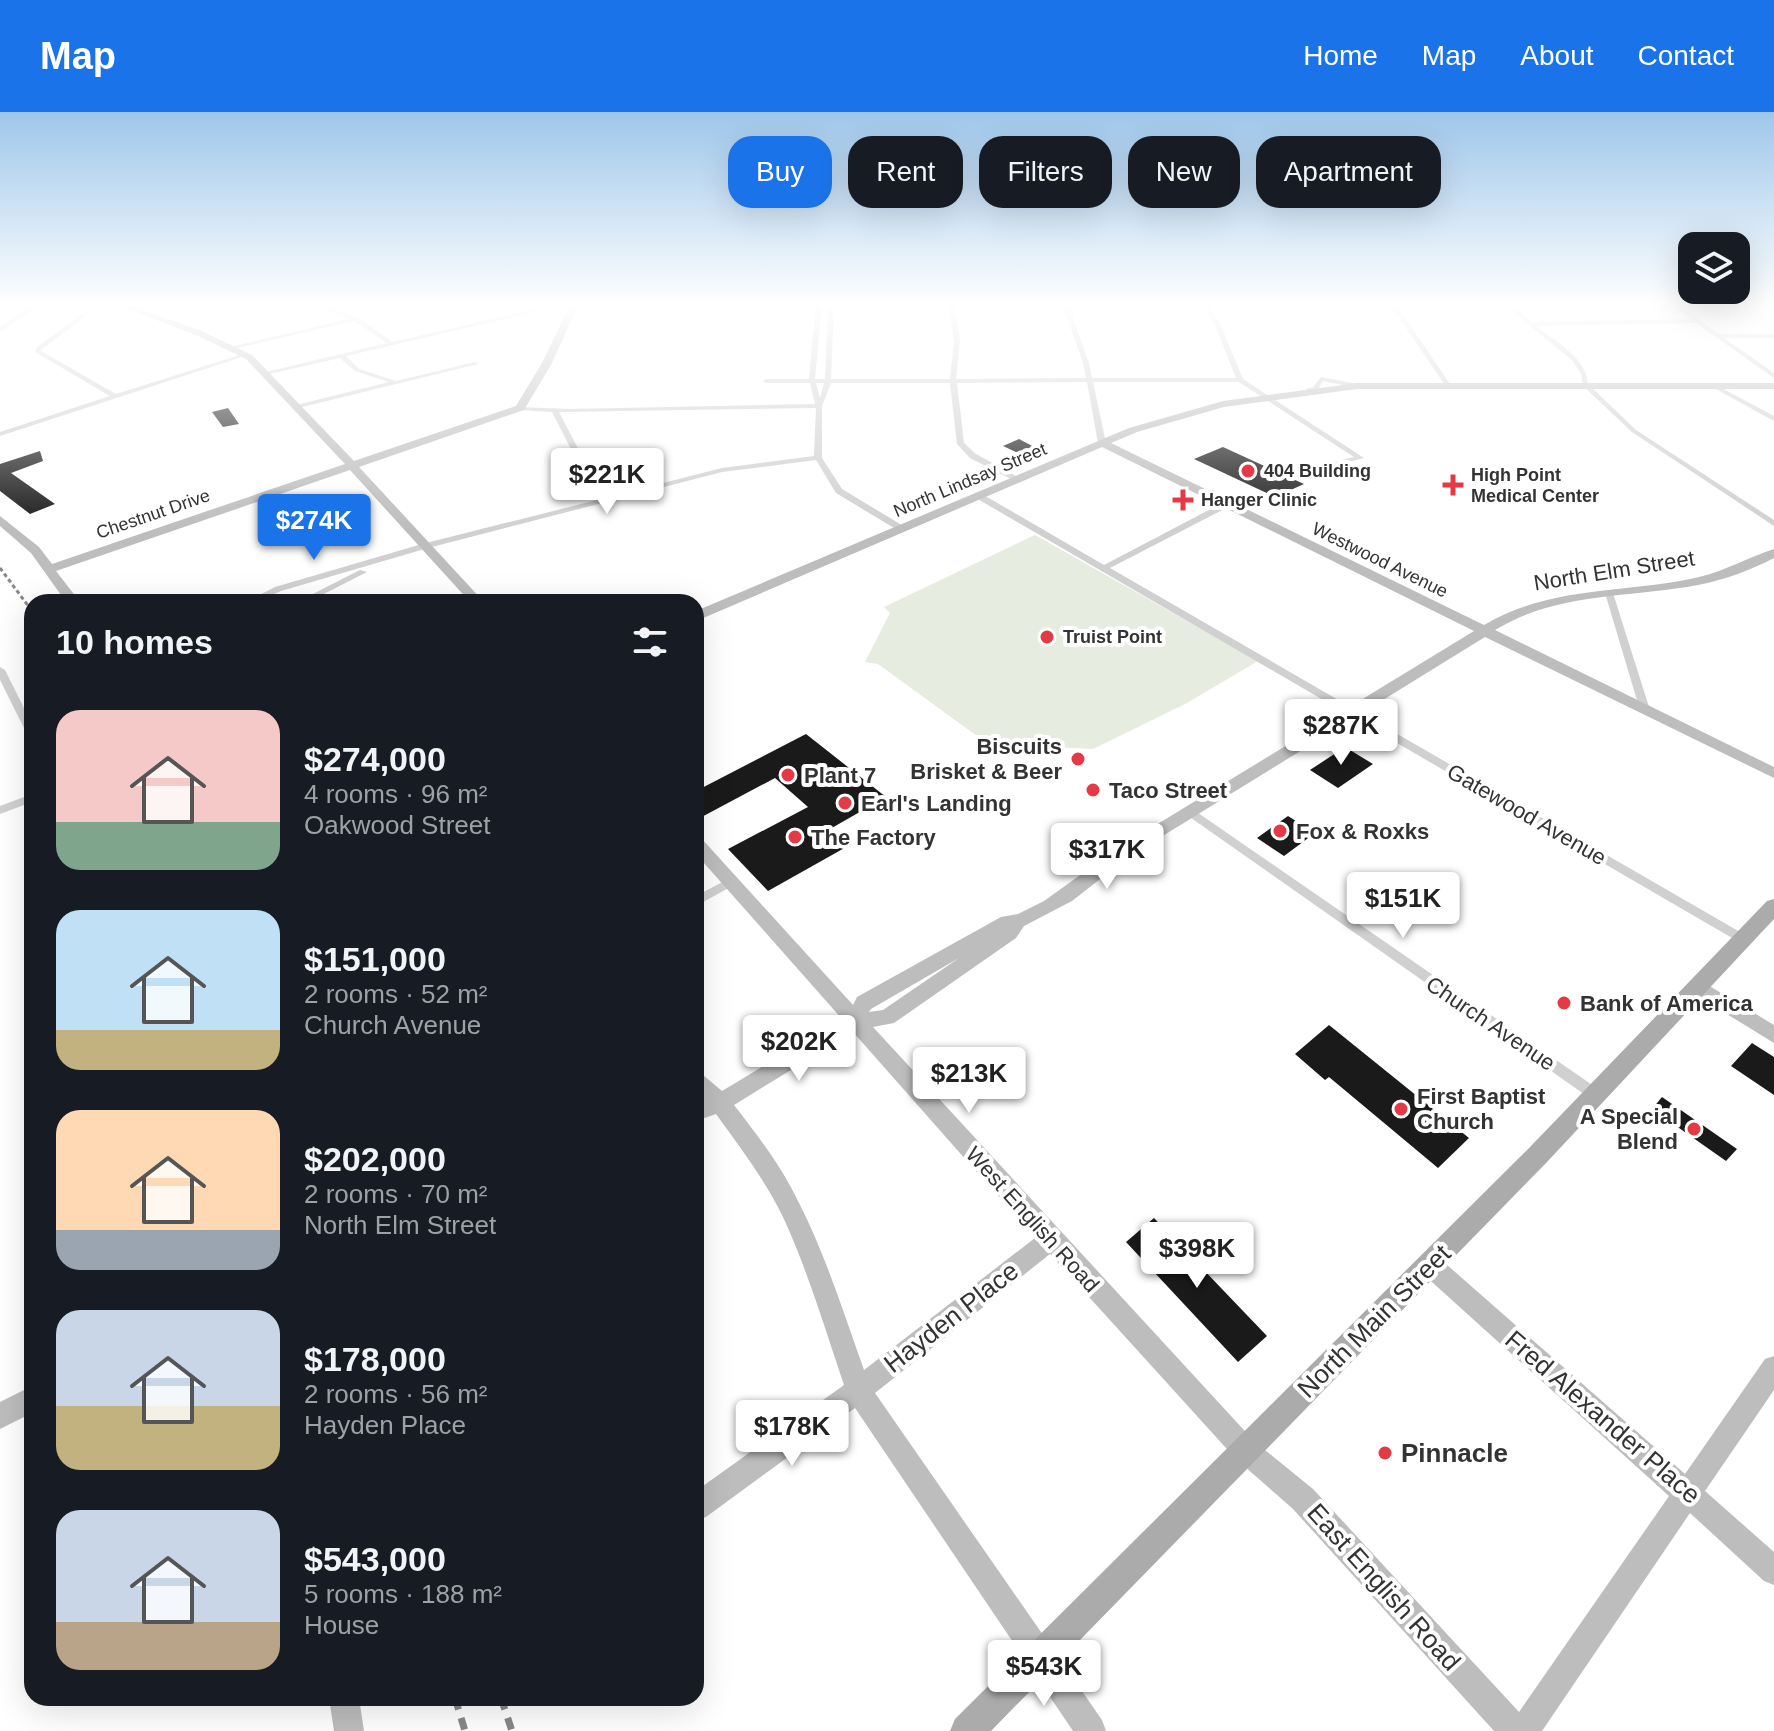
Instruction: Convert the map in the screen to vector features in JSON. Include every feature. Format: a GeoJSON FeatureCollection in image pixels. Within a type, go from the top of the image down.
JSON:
{"type":"FeatureCollection","features":[{"type":"Feature","properties":{"kind":"main road"},"geometry":{"type":"LineString","coordinates":[[271,379],[470,594]]}},
{"type":"Feature","properties":{"kind":"main road"},"geometry":{"type":"LineString","coordinates":[[520,408],[538,379]]}},
{"type":"Feature","properties":{"kind":"main road","name":"North Lindsay Street"},"geometry":{"type":"LineString","coordinates":[[704,613],[1102,443],[1171,417],[1264,397],[1357,386],[1447,384],[1774,386]]}},
{"type":"Feature","properties":{"kind":"main road","name":"Chestnut Drive"},"geometry":{"type":"LineString","coordinates":[[49,569],[520,408]]}},
{"type":"Feature","properties":{"kind":"main road","name":"Westwood Avenue"},"geometry":{"type":"LineString","coordinates":[[1102,443],[1774,773]]}},
{"type":"Feature","properties":{"kind":"main road"},"geometry":{"type":"LineString","coordinates":[[0,520],[20,535],[67,594]]}},
{"type":"Feature","properties":{"kind":"main road","name":"North Elm Street"},"geometry":{"type":"LineString","coordinates":[[704,1109],[720,1103],[854,1022],[887,1017],[1010,933],[1017,922],[1069,894],[1121,854],[1483,631],[1540,604],[1699,581],[1748,566],[1774,553]]}},
{"type":"Feature","properties":{"kind":"main road","name":"West English Road"},"geometry":{"type":"LineString","coordinates":[[704,852],[854,1022],[1245,1450]]}},
{"type":"Feature","properties":{"kind":"main road","name":"North Main Street"},"geometry":{"type":"LineString","coordinates":[[967,1731],[1430,1265],[1774,906]]}},
{"type":"Feature","properties":{"kind":"main road"},"geometry":{"type":"LineString","coordinates":[[1698,987],[1774,1035]]}},
{"type":"Feature","properties":{"kind":"main road"},"geometry":{"type":"LineString","coordinates":[[704,1088],[720,1103],[760,1156],[791,1209],[817,1271],[858,1390],[1091,1731]]}},
{"type":"Feature","properties":{"kind":"main road","name":"Hayden Place"},"geometry":{"type":"LineString","coordinates":[[704,1501],[858,1390],[1051,1239]]}},
{"type":"Feature","properties":{"kind":"main road","name":"Fred Alexander Place"},"geometry":{"type":"LineString","coordinates":[[1430,1265],[1687,1494],[1717,1517],[1774,1571]]}},
{"type":"Feature","properties":{"kind":"main road"},"geometry":{"type":"LineString","coordinates":[[1524,1731],[1774,1368]]}},
{"type":"Feature","properties":{"kind":"main road"},"geometry":{"type":"LineString","coordinates":[[0,1416],[24,1403]]}},
{"type":"Feature","properties":{"kind":"main road","name":"East English Road"},"geometry":{"type":"LineString","coordinates":[[1245,1450],[1303,1499],[1515,1731]]}},
{"type":"Feature","properties":{"kind":"main road"},"geometry":{"type":"LineString","coordinates":[[345,1706],[349,1731]]}},
{"type":"Feature","properties":{"kind":"street"},"geometry":{"type":"LineString","coordinates":[[84,379],[116,397]]}},
{"type":"Feature","properties":{"kind":"street"},"geometry":{"type":"LineString","coordinates":[[0,434],[173,379]]}},
{"type":"Feature","properties":{"kind":"street"},"geometry":{"type":"LineString","coordinates":[[384,379],[395,382]]}},
{"type":"Feature","properties":{"kind":"street"},"geometry":{"type":"LineString","coordinates":[[298,406],[410,379]]}},
{"type":"Feature","properties":{"kind":"street"},"geometry":{"type":"LineString","coordinates":[[1443,379],[1447,384]]}},
{"type":"Feature","properties":{"kind":"street"},"geometry":{"type":"LineString","coordinates":[[1584,379],[1585,385],[1634,431],[1774,524]]}},
{"type":"Feature","properties":{"kind":"street"},"geometry":{"type":"LineString","coordinates":[[812,380],[819,406],[818,458],[839,491],[902,529]]}},
{"type":"Feature","properties":{"kind":"street"},"geometry":{"type":"LineString","coordinates":[[819,406],[825,397],[828,380]]}},
{"type":"Feature","properties":{"kind":"street"},"geometry":{"type":"LineString","coordinates":[[953,380],[963,446],[973,456],[1017,480]]}},
{"type":"Feature","properties":{"kind":"street"},"geometry":{"type":"LineString","coordinates":[[1089,380],[1102,443]]}},
{"type":"Feature","properties":{"kind":"street"},"geometry":{"type":"LineString","coordinates":[[766,381],[1240,380],[1360,458],[1311,471]]}},
{"type":"Feature","properties":{"kind":"street"},"geometry":{"type":"LineString","coordinates":[[1714,386],[1774,419]]}},
{"type":"Feature","properties":{"kind":"street"},"geometry":{"type":"LineString","coordinates":[[520,408],[819,406]]}},
{"type":"Feature","properties":{"kind":"street"},"geometry":{"type":"LineString","coordinates":[[554,410],[602,501]]}},
{"type":"Feature","properties":{"kind":"street"},"geometry":{"type":"LineString","coordinates":[[267,594],[425,546],[742,466],[818,458]]}},
{"type":"Feature","properties":{"kind":"street","name":"Gatewood Avenue"},"geometry":{"type":"LineString","coordinates":[[979,496],[1743,939]]}},
{"type":"Feature","properties":{"kind":"street"},"geometry":{"type":"LineString","coordinates":[[1104,568],[1227,504]]}},
{"type":"Feature","properties":{"kind":"street"},"geometry":{"type":"LineString","coordinates":[[317,594],[391,558]]}},
{"type":"Feature","properties":{"kind":"street"},"geometry":{"type":"LineString","coordinates":[[1609,593],[1644,707]]}},
{"type":"Feature","properties":{"kind":"street"},"geometry":{"type":"LineString","coordinates":[[0,670],[24,718]]}},
{"type":"Feature","properties":{"kind":"street"},"geometry":{"type":"LineString","coordinates":[[0,810],[24,801]]}},
{"type":"Feature","properties":{"kind":"street","name":"Church Avenue"},"geometry":{"type":"LineString","coordinates":[[1191,812],[1596,1095]]}},
{"type":"Feature","properties":{"kind":"street"},"geometry":{"type":"LineString","coordinates":[[704,897],[730,882]]}},
{"type":"Feature","properties":{"kind":"shaded area","name":"Truist Point"},"geometry":{"type":"Polygon","coordinates":[[[1035,535],[1258,661],[1187,703],[1093,749],[988,744],[878,664],[865,662],[890,613],[884,607],[1035,535]]]}},
{"type":"Feature","properties":{"kind":"building"},"geometry":{"type":"Polygon","coordinates":[[[228,408],[239,424],[223,427],[212,412],[228,408]]]}},
{"type":"Feature","properties":{"kind":"building"},"geometry":{"type":"Polygon","coordinates":[[[1019,439],[1042,451],[1027,457],[1003,446],[1019,439]]]}},
{"type":"Feature","properties":{"kind":"building","name":"404 Building"},"geometry":{"type":"Polygon","coordinates":[[[1223,447],[1304,484],[1275,497],[1194,459],[1223,447]]]}},
{"type":"Feature","properties":{"kind":"building"},"geometry":{"type":"Polygon","coordinates":[[[40,451],[43,461],[11,473],[55,504],[30,514],[0,491],[0,464],[40,451]]]}},
{"type":"Feature","properties":{"kind":"building"},"geometry":{"type":"Polygon","coordinates":[[[806,734],[886,797],[830,829],[848,846],[768,891],[728,849],[808,807],[775,778],[704,816],[704,787],[806,734]]]}},
{"type":"Feature","properties":{"kind":"building"},"geometry":{"type":"Polygon","coordinates":[[[1345,747],[1373,764],[1338,788],[1310,770],[1345,747]]]}},
{"type":"Feature","properties":{"kind":"building"},"geometry":{"type":"Polygon","coordinates":[[[1288,816],[1315,833],[1284,856],[1257,838],[1288,816]]]}},
{"type":"Feature","properties":{"kind":"building","name":"First Baptist Church"},"geometry":{"type":"Polygon","coordinates":[[[1329,1025],[1469,1138],[1438,1168],[1329,1077],[1325,1080],[1295,1054],[1329,1025]]]}},
{"type":"Feature","properties":{"kind":"building"},"geometry":{"type":"Polygon","coordinates":[[[1752,1043],[1774,1057],[1774,1095],[1731,1066],[1752,1043]]]}},
{"type":"Feature","properties":{"kind":"building","name":"A Special Blend"},"geometry":{"type":"Polygon","coordinates":[[[1662,1097],[1737,1149],[1726,1161],[1652,1109],[1662,1097]]]}},
{"type":"Feature","properties":{"kind":"building"},"geometry":{"type":"Polygon","coordinates":[[[1154,1218],[1267,1336],[1238,1362],[1126,1242],[1154,1218]]]}},
{"type":"Feature","properties":{"kind":"railway"},"geometry":{"type":"LineString","coordinates":[[0,568],[24,600]]}},
{"type":"Feature","properties":{"kind":"railway"},"geometry":{"type":"LineString","coordinates":[[457,1706],[465,1731]]}},
{"type":"Feature","properties":{"kind":"railway"},"geometry":{"type":"LineString","coordinates":[[504,1706],[512,1731]]}},
{"type":"Feature","properties":{"kind":"place","name":"404 Building"},"geometry":{"type":"Point","coordinates":[1248,471]}},
{"type":"Feature","properties":{"kind":"place","name":"High Point Medical Center"},"geometry":{"type":"Point","coordinates":[1453,485]}},
{"type":"Feature","properties":{"kind":"place","name":"Hanger Clinic"},"geometry":{"type":"Point","coordinates":[1183,500]}},
{"type":"Feature","properties":{"kind":"place","name":"Truist Point"},"geometry":{"type":"Point","coordinates":[1047,637]}},
{"type":"Feature","properties":{"kind":"place","name":"Biscuits Brisket & Beer"},"geometry":{"type":"Point","coordinates":[1078,759]}},
{"type":"Feature","properties":{"kind":"place","name":"Plant 7"},"geometry":{"type":"Point","coordinates":[788,775]}},
{"type":"Feature","properties":{"kind":"place","name":"Taco Street"},"geometry":{"type":"Point","coordinates":[1093,790]}},
{"type":"Feature","properties":{"kind":"place","name":"Earl's Landing"},"geometry":{"type":"Point","coordinates":[845,803]}},
{"type":"Feature","properties":{"kind":"place","name":"Fox & Roxks"},"geometry":{"type":"Point","coordinates":[1280,831]}},
{"type":"Feature","properties":{"kind":"place","name":"The Factory"},"geometry":{"type":"Point","coordinates":[795,837]}},
{"type":"Feature","properties":{"kind":"place","name":"Bank of America"},"geometry":{"type":"Point","coordinates":[1564,1003]}},
{"type":"Feature","properties":{"kind":"place","name":"First Baptist Church"},"geometry":{"type":"Point","coordinates":[1401,1109]}},
{"type":"Feature","properties":{"kind":"place","name":"A Special Blend"},"geometry":{"type":"Point","coordinates":[1694,1129]}},
{"type":"Feature","properties":{"kind":"place","name":"Pinnacle"},"geometry":{"type":"Point","coordinates":[1385,1453]}}]}
